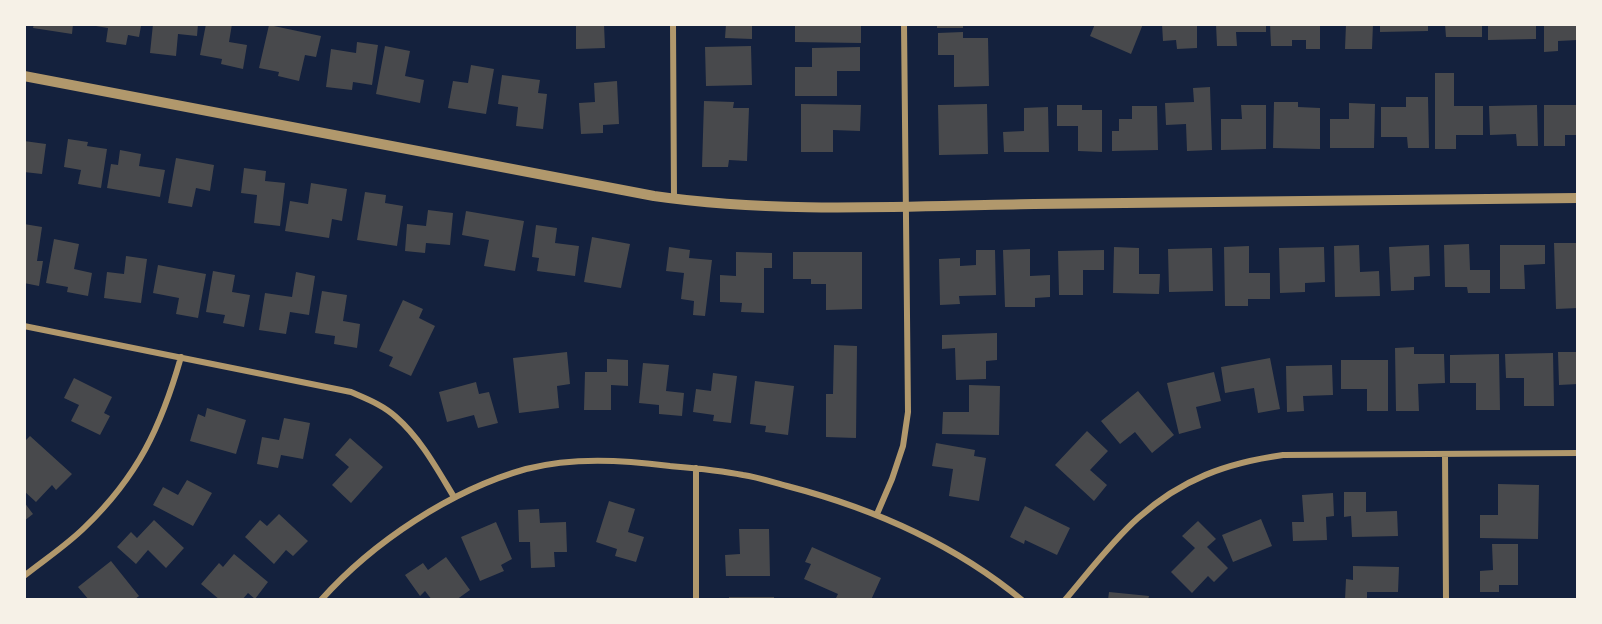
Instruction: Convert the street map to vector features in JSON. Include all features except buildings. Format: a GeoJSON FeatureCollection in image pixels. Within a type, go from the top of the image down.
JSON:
{"type":"FeatureCollection","features":[{"type":"Feature","properties":{"kind":"street"},"geometry":{"type":"LineString","coordinates":[[673,24],[674,199]]}},
{"type":"Feature","properties":{"kind":"street"},"geometry":{"type":"LineString","coordinates":[[877,514],[903,446],[908,412],[904,24]]}},
{"type":"Feature","properties":{"kind":"street"},"geometry":{"type":"LineString","coordinates":[[24,76],[674,199],[738,205],[790,207],[1578,198]]}},
{"type":"Feature","properties":{"kind":"street"},"geometry":{"type":"LineString","coordinates":[[24,326],[351,392],[376,403],[395,416],[411,432],[454,497]]}},
{"type":"Feature","properties":{"kind":"street"},"geometry":{"type":"LineString","coordinates":[[24,576],[83,529],[106,506],[130,476],[147,448],[163,413],[181,357]]}},
{"type":"Feature","properties":{"kind":"street"},"geometry":{"type":"LineString","coordinates":[[1065,600],[1137,519],[1163,498],[1222,467],[1283,455],[1578,453]]}},
{"type":"Feature","properties":{"kind":"street"},"geometry":{"type":"LineString","coordinates":[[1445,454],[1446,600]]}},
{"type":"Feature","properties":{"kind":"street"},"geometry":{"type":"LineString","coordinates":[[321,600],[353,568],[388,540],[454,497],[491,480],[527,469],[559,463],[602,460],[696,468],[743,475],[822,495],[877,514],[927,538],[972,564],[1022,600]]}},
{"type":"Feature","properties":{"kind":"street"},"geometry":{"type":"LineString","coordinates":[[696,468],[696,600]]}}]}
